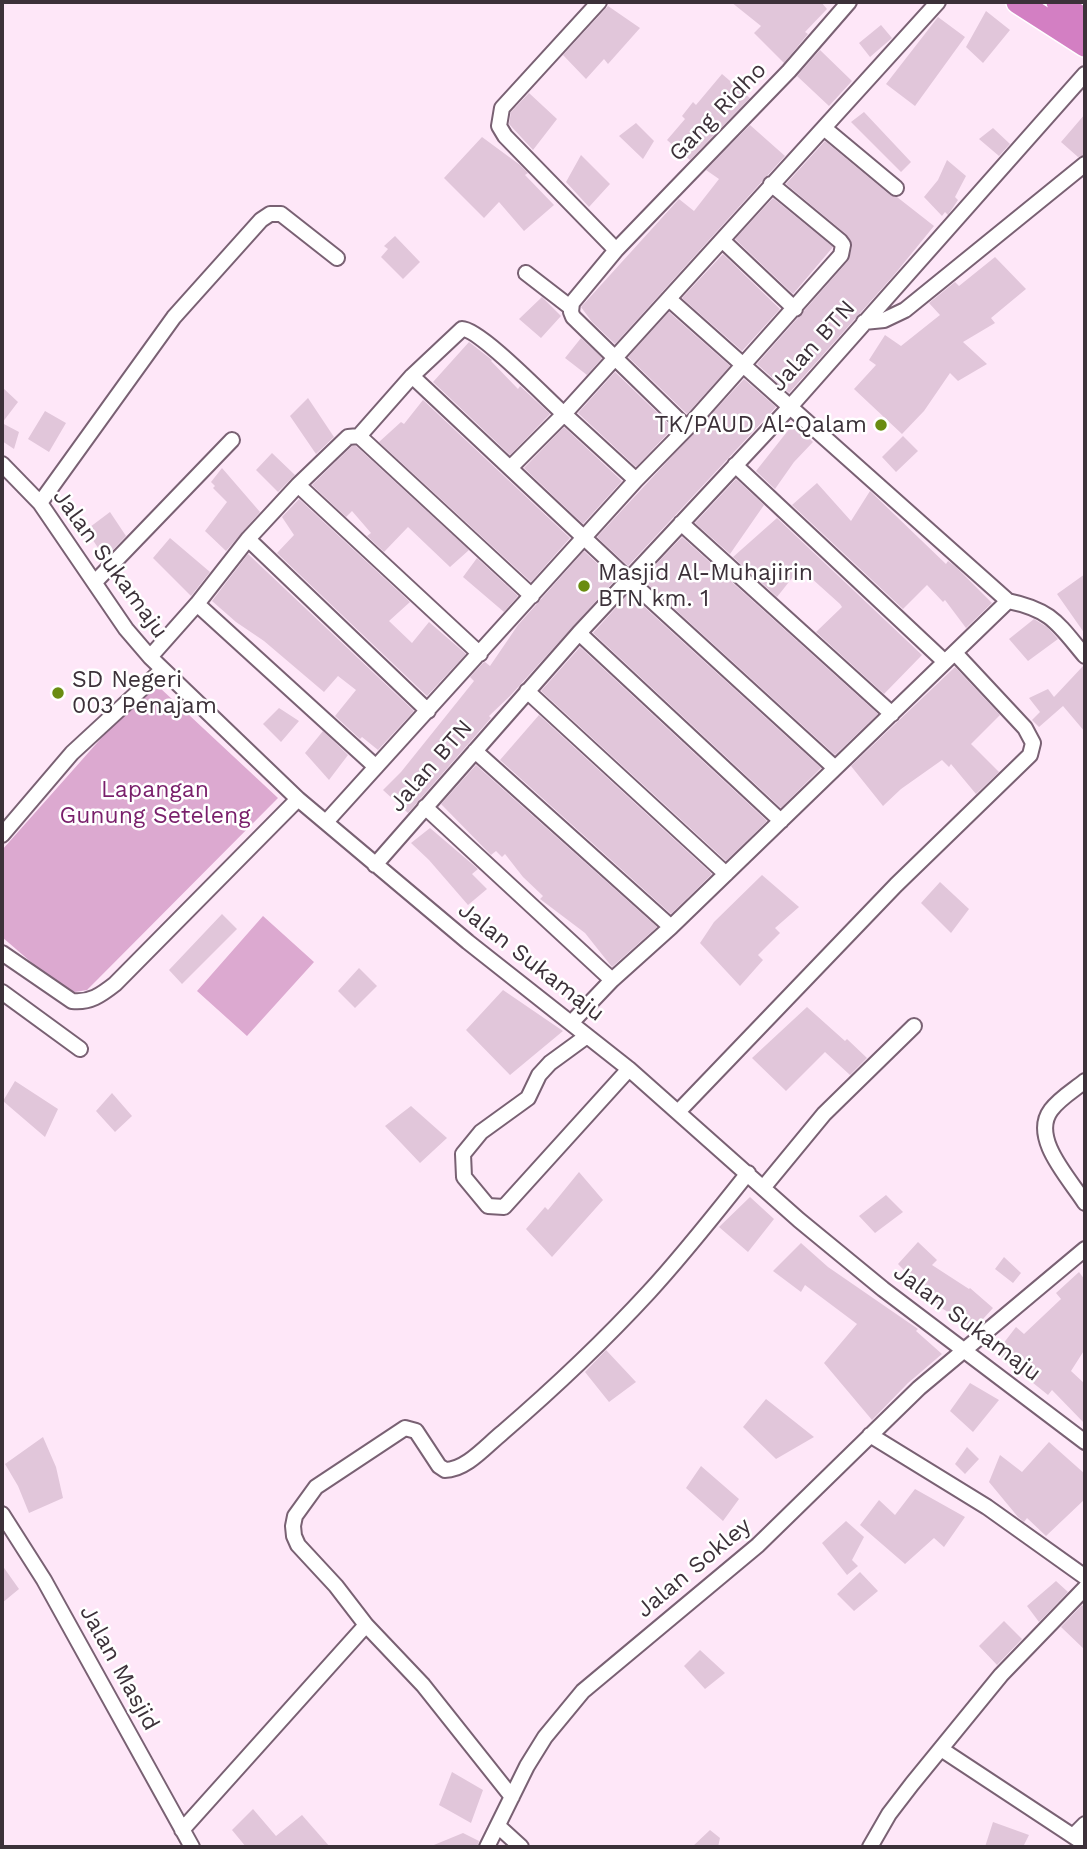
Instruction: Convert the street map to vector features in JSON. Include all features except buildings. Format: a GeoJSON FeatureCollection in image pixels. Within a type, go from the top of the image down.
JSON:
{"type":"FeatureCollection","features":[{"type":"Feature","properties":{"kind":"highway"},"geometry":{"type":"LineString","coordinates":[[1018,2],[1085,45]]}},
{"type":"Feature","properties":{"kind":"highway"},"geometry":{"type":"LineString","coordinates":[[1058,2],[1085,22]]}},
{"type":"Feature","properties":{"kind":"street"},"geometry":{"type":"LineString","coordinates":[[599,2],[502,108],[499,126],[505,136],[616,250]]}},
{"type":"Feature","properties":{"kind":"street","name":"Gang Ridho"},"geometry":{"type":"LineString","coordinates":[[570,307],[616,250],[789,71],[849,2]]}},
{"type":"Feature","properties":{"kind":"street"},"geometry":{"type":"LineString","coordinates":[[510,468],[565,414],[938,2]]}},
{"type":"Feature","properties":{"kind":"street","name":"Jalan BTN"},"geometry":{"type":"LineString","coordinates":[[375,866],[527,691],[789,408],[1085,74]]}},
{"type":"Feature","properties":{"kind":"street"},"geometry":{"type":"LineString","coordinates":[[824,128],[896,188]]}},
{"type":"Feature","properties":{"kind":"street"},"geometry":{"type":"LineString","coordinates":[[864,322],[884,320],[905,310],[1085,164]]}},
{"type":"Feature","properties":{"kind":"street"},"geometry":{"type":"LineString","coordinates":[[326,822],[841,256],[843,245],[771,184]]}},
{"type":"Feature","properties":{"kind":"street"},"geometry":{"type":"LineString","coordinates":[[40,503],[174,317],[261,220],[270,214],[281,214],[337,258]]}},
{"type":"Feature","properties":{"kind":"street"},"geometry":{"type":"LineString","coordinates":[[722,240],[795,309]]}},
{"type":"Feature","properties":{"kind":"street"},"geometry":{"type":"LineString","coordinates":[[527,273],[570,307],[573,317],[687,428]]}},
{"type":"Feature","properties":{"kind":"street"},"geometry":{"type":"LineString","coordinates":[[669,299],[1008,601],[1045,612],[1085,656]]}},
{"type":"Feature","properties":{"kind":"street"},"geometry":{"type":"LineString","coordinates":[[150,657],[197,604],[248,539],[298,485],[348,437],[359,436],[412,376],[454,335],[467,329],[490,346],[636,480]]}},
{"type":"Feature","properties":{"kind":"street"},"geometry":{"type":"LineString","coordinates":[[412,376],[835,768]]}},
{"type":"Feature","properties":{"kind":"street"},"geometry":{"type":"LineString","coordinates":[[359,436],[532,596]]}},
{"type":"Feature","properties":{"kind":"street"},"geometry":{"type":"LineString","coordinates":[[95,582],[232,440]]}},
{"type":"Feature","properties":{"kind":"street","name":"Jalan Sukamaju"},"geometry":{"type":"LineString","coordinates":[[2,464],[40,503],[126,629],[150,657],[298,799],[375,866],[629,1069],[763,1188],[883,1289],[1085,1442]]}},
{"type":"Feature","properties":{"kind":"street"},"geometry":{"type":"LineString","coordinates":[[678,1112],[896,886],[1030,755],[1033,743],[1025,728],[950,658],[735,466]]}},
{"type":"Feature","properties":{"kind":"street"},"geometry":{"type":"LineString","coordinates":[[298,485],[480,654]]}},
{"type":"Feature","properties":{"kind":"street"},"geometry":{"type":"LineString","coordinates":[[681,523],[892,714]]}},
{"type":"Feature","properties":{"kind":"street"},"geometry":{"type":"LineString","coordinates":[[248,539],[428,710]]}},
{"type":"Feature","properties":{"kind":"street"},"geometry":{"type":"LineString","coordinates":[[571,1023],[612,980],[726,874],[1008,601]]}},
{"type":"Feature","properties":{"kind":"street"},"geometry":{"type":"LineString","coordinates":[[197,604],[376,767]]}},
{"type":"Feature","properties":{"kind":"street"},"geometry":{"type":"LineString","coordinates":[[579,633],[781,821]]}},
{"type":"Feature","properties":{"kind":"street"},"geometry":{"type":"LineString","coordinates":[[2,835],[72,753],[162,670]]}},
{"type":"Feature","properties":{"kind":"street"},"geometry":{"type":"LineString","coordinates":[[527,691],[726,874]]}},
{"type":"Feature","properties":{"kind":"street"},"geometry":{"type":"LineString","coordinates":[[475,751],[670,927]]}},
{"type":"Feature","properties":{"kind":"street"},"geometry":{"type":"LineString","coordinates":[[2,953],[72,1001],[82,1002],[100,996],[298,799]]}},
{"type":"Feature","properties":{"kind":"street"},"geometry":{"type":"LineString","coordinates":[[425,807],[612,980]]}},
{"type":"Feature","properties":{"kind":"street"},"geometry":{"type":"LineString","coordinates":[[2,992],[80,1049]]}},
{"type":"Feature","properties":{"kind":"street"},"geometry":{"type":"LineString","coordinates":[[763,1188],[824,1114],[914,1026]]}},
{"type":"Feature","properties":{"kind":"street"},"geometry":{"type":"LineString","coordinates":[[587,1036],[550,1063],[539,1075],[528,1098],[481,1132],[463,1154],[464,1177],[488,1206],[503,1207],[629,1069]]}},
{"type":"Feature","properties":{"kind":"street"},"geometry":{"type":"LineString","coordinates":[[1085,1081],[1051,1110],[1044,1127],[1047,1146],[1085,1203]]}},
{"type":"Feature","properties":{"kind":"street"},"geometry":{"type":"LineString","coordinates":[[512,1797],[423,1685],[366,1625],[336,1586],[298,1545],[293,1526],[303,1503],[316,1487],[405,1428],[416,1431],[444,1470],[451,1470],[471,1458],[554,1386],[619,1324],[679,1258],[748,1173]]}},
{"type":"Feature","properties":{"kind":"street","name":"Jalan Sokley"},"geometry":{"type":"LineString","coordinates":[[487,1847],[545,1737],[583,1691],[758,1545],[919,1388],[1085,1249]]}},
{"type":"Feature","properties":{"kind":"street"},"geometry":{"type":"LineString","coordinates":[[870,1435],[997,1513],[1085,1577]]}},
{"type":"Feature","properties":{"kind":"street","name":"Jalan Masjid"},"geometry":{"type":"LineString","coordinates":[[2,1514],[44,1580],[192,1847]]}},
{"type":"Feature","properties":{"kind":"street"},"geometry":{"type":"LineString","coordinates":[[870,1847],[888,1814],[1001,1675],[1085,1588]]}},
{"type":"Feature","properties":{"kind":"street"},"geometry":{"type":"LineString","coordinates":[[182,1830],[366,1625]]}},
{"type":"Feature","properties":{"kind":"street"},"geometry":{"type":"LineString","coordinates":[[941,1749],[1079,1840],[1085,1824]]}},
{"type":"Feature","properties":{"kind":"street"},"geometry":{"type":"LineString","coordinates":[[498,1826],[521,1847]]}},
{"type":"Feature","properties":{"kind":"green space","name":"Lapangan Gunung Seteleng"},"geometry":{"type":"Polygon","coordinates":[[[159,687],[278,798],[87,990],[75,992],[60,987],[2,937],[2,850],[112,726],[152,690],[159,687]]]}},
{"type":"Feature","properties":{"kind":"green space"},"geometry":{"type":"Polygon","coordinates":[[[263,916],[314,962],[247,1036],[197,991],[263,916]]]}},
{"type":"Feature","properties":{"kind":"place","name":"TK/PAUD Al-Qalam"},"geometry":{"type":"Point","coordinates":[881,425]}},
{"type":"Feature","properties":{"kind":"place","name":"Masjid Al-Muhajirin BTN km. 1"},"geometry":{"type":"Point","coordinates":[584,586]}},
{"type":"Feature","properties":{"kind":"place","name":"SD Negeri 003 Penajam"},"geometry":{"type":"Point","coordinates":[58,693]}}]}
